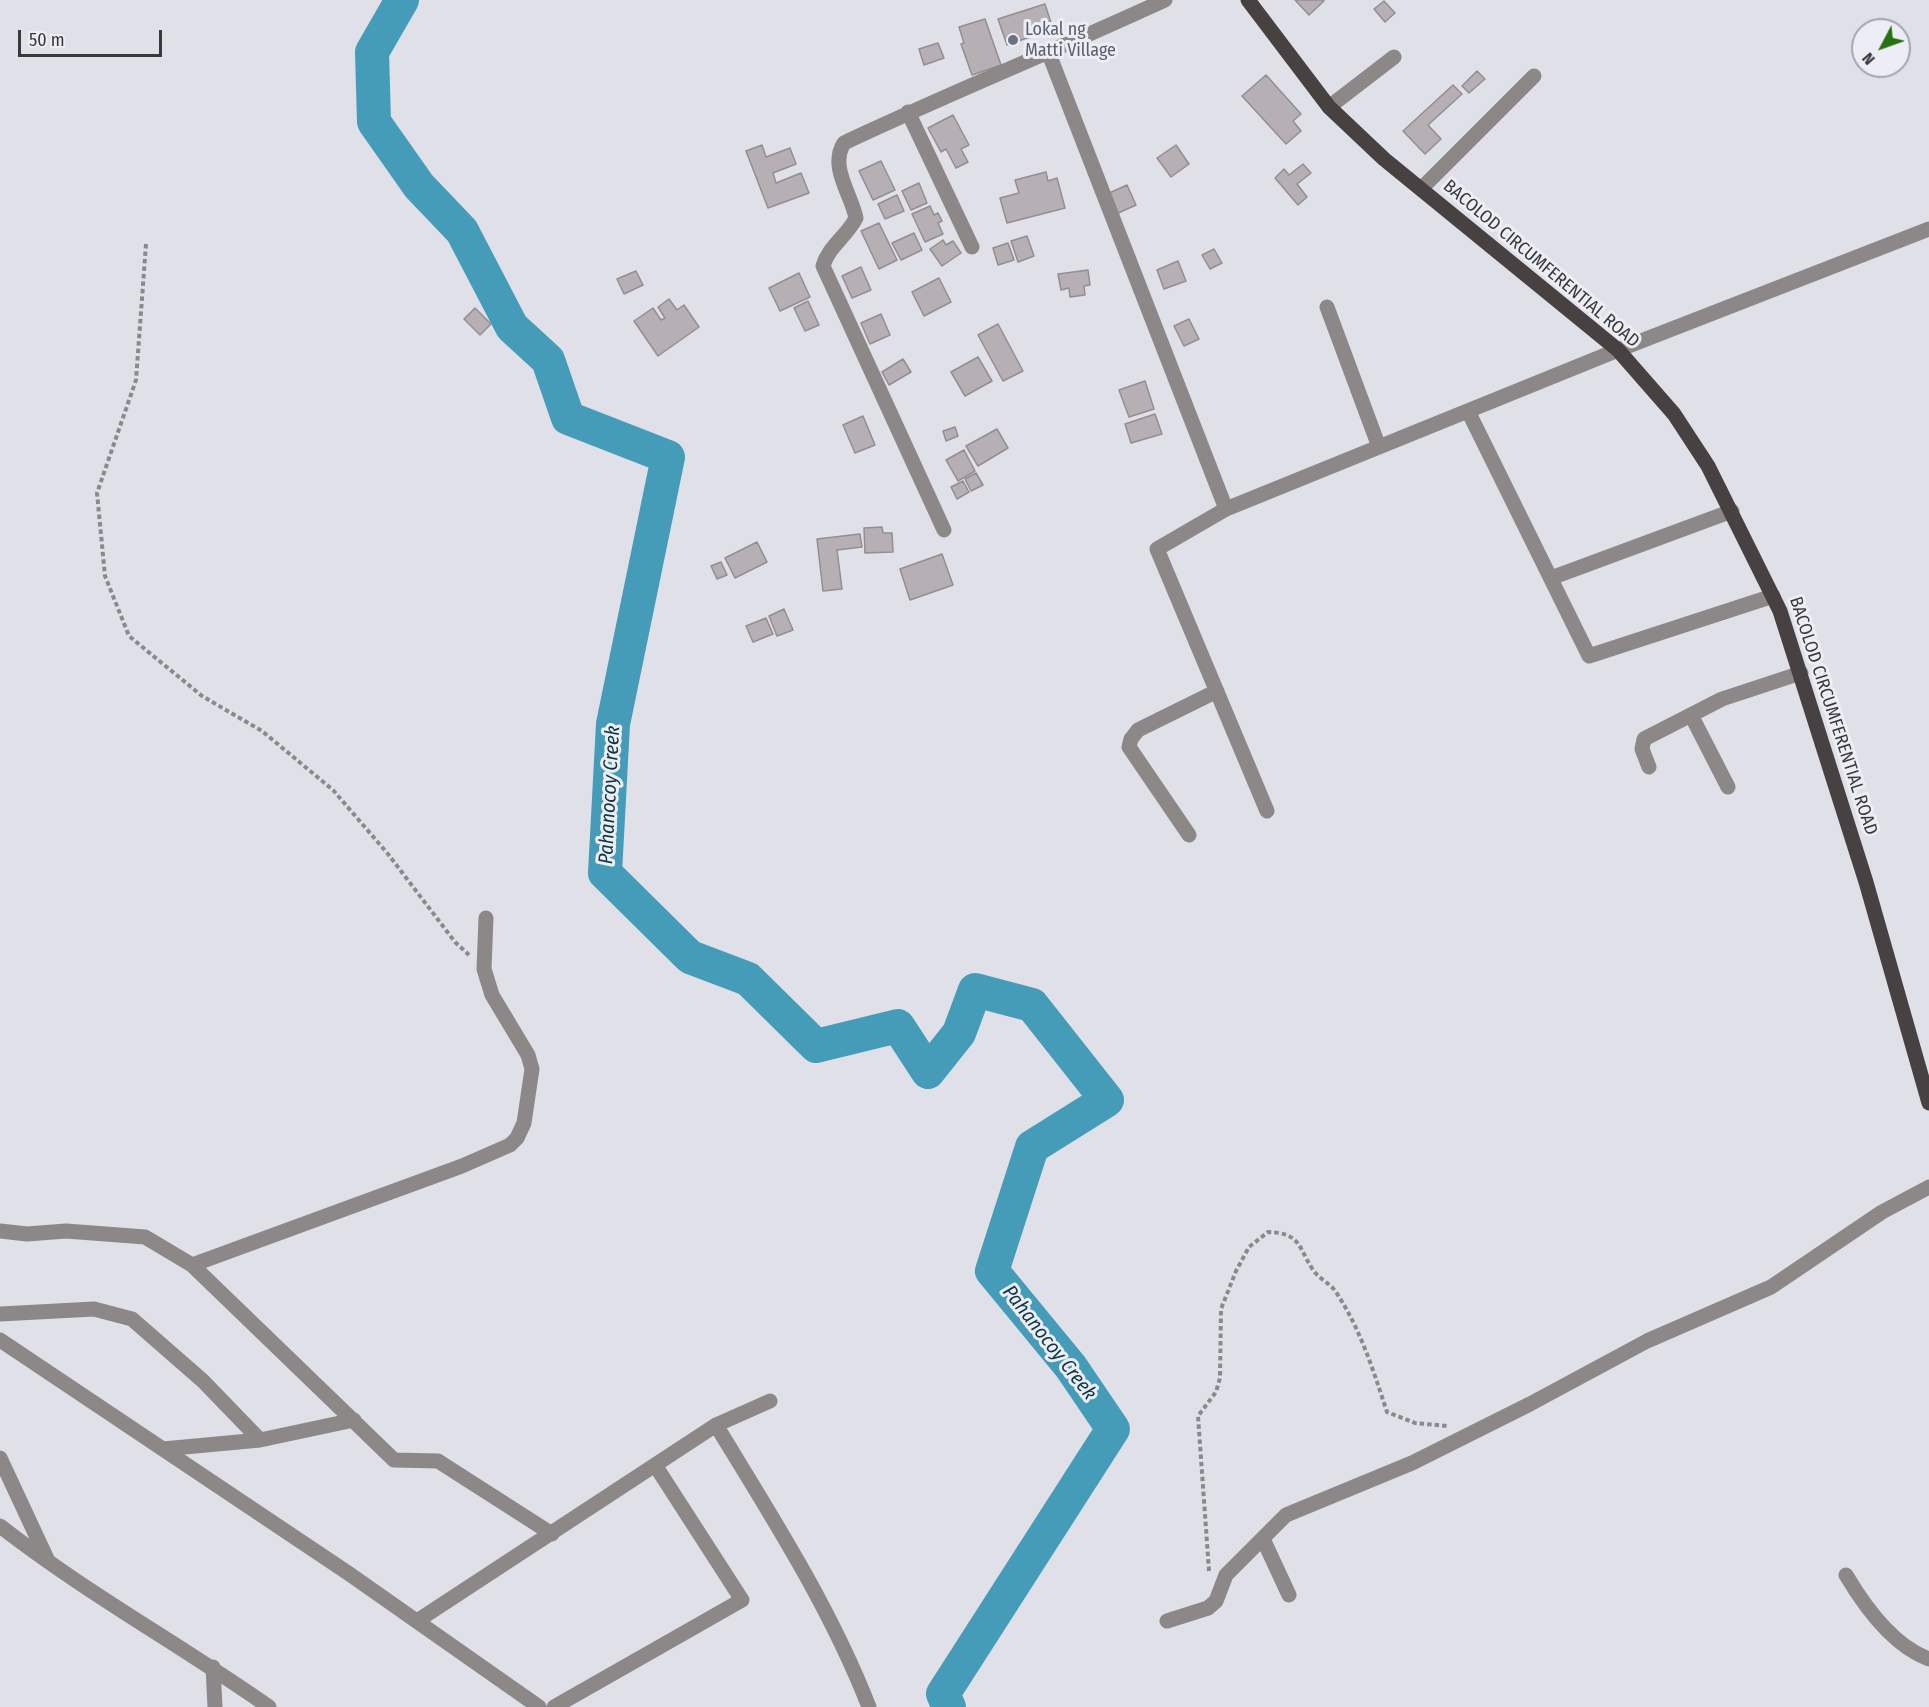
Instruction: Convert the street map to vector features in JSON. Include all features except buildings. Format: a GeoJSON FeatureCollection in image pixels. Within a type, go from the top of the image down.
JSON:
{"type":"FeatureCollection","features":[{"type":"Feature","properties":{"kind":"main road","name":"BACOLOD CIRCUMFERENTIAL ROAD"},"geometry":{"type":"LineString","coordinates":[[1248,0],[1329,107],[1384,159],[1618,350],[1674,414],[1708,466],[1773,596],[1801,674],[1866,882],[1929,1103]]}},
{"type":"Feature","properties":{"kind":"street"},"geometry":{"type":"LineString","coordinates":[[944,530],[823,266],[826,255],[841,241],[856,218],[837,163],[838,152],[844,142],[908,112],[1049,54],[1165,0]]}},
{"type":"Feature","properties":{"kind":"street"},"geometry":{"type":"LineString","coordinates":[[1049,54],[1226,509]]}},
{"type":"Feature","properties":{"kind":"street"},"geometry":{"type":"LineString","coordinates":[[1329,107],[1394,57]]}},
{"type":"Feature","properties":{"kind":"street"},"geometry":{"type":"LineString","coordinates":[[1421,189],[1534,76]]}},
{"type":"Feature","properties":{"kind":"street"},"geometry":{"type":"LineString","coordinates":[[908,112],[972,247]]}},
{"type":"Feature","properties":{"kind":"street"},"geometry":{"type":"LineString","coordinates":[[1268,811],[1157,549],[1226,509],[1618,350],[1929,229]]}},
{"type":"Feature","properties":{"kind":"street"},"geometry":{"type":"LineString","coordinates":[[1327,307],[1379,447]]}},
{"type":"Feature","properties":{"kind":"street"},"geometry":{"type":"LineString","coordinates":[[1468,411],[1589,656],[1773,596]]}},
{"type":"Feature","properties":{"kind":"street"},"geometry":{"type":"LineString","coordinates":[[1551,578],[1732,511]]}},
{"type":"Feature","properties":{"kind":"street"},"geometry":{"type":"LineString","coordinates":[[1649,767],[1641,748],[1644,739],[1722,699],[1801,674]]}},
{"type":"Feature","properties":{"kind":"street"},"geometry":{"type":"LineString","coordinates":[[1189,834],[1128,747],[1138,730],[1217,691]]}},
{"type":"Feature","properties":{"kind":"street"},"geometry":{"type":"LineString","coordinates":[[1691,715],[1728,787]]}},
{"type":"Feature","properties":{"kind":"street"},"geometry":{"type":"LineString","coordinates":[[192,1265],[462,1166],[510,1145],[517,1138],[524,1123],[532,1069],[528,1055],[492,995],[484,969],[486,918]]}},
{"type":"Feature","properties":{"kind":"street"},"geometry":{"type":"LineString","coordinates":[[1167,1621],[1208,1608],[1216,1601],[1226,1575],[1286,1515],[1412,1463],[1647,1341],[1771,1287],[1882,1212],[1929,1187]]}},
{"type":"Feature","properties":{"kind":"street"},"geometry":{"type":"LineString","coordinates":[[0,1231],[27,1234],[66,1231],[145,1237],[192,1265],[394,1460],[438,1461],[552,1534]]}},
{"type":"Feature","properties":{"kind":"street"},"geometry":{"type":"LineString","coordinates":[[0,1314],[94,1309],[132,1319],[203,1381],[260,1440]]}},
{"type":"Feature","properties":{"kind":"street"},"geometry":{"type":"LineString","coordinates":[[0,1340],[417,1621],[539,1707]]}},
{"type":"Feature","properties":{"kind":"street"},"geometry":{"type":"LineString","coordinates":[[417,1621],[716,1425],[771,1401]]}},
{"type":"Feature","properties":{"kind":"street"},"geometry":{"type":"LineString","coordinates":[[163,1449],[260,1440],[354,1420]]}},
{"type":"Feature","properties":{"kind":"street"},"geometry":{"type":"LineString","coordinates":[[716,1425],[786,1540],[848,1653],[869,1707]]}},
{"type":"Feature","properties":{"kind":"street"},"geometry":{"type":"LineString","coordinates":[[0,1458],[50,1565]]}},
{"type":"Feature","properties":{"kind":"street"},"geometry":{"type":"LineString","coordinates":[[554,1707],[742,1600],[655,1465]]}},
{"type":"Feature","properties":{"kind":"street"},"geometry":{"type":"LineString","coordinates":[[0,1526],[50,1565],[213,1667],[270,1707]]}},
{"type":"Feature","properties":{"kind":"street"},"geometry":{"type":"LineString","coordinates":[[1263,1539],[1289,1595]]}},
{"type":"Feature","properties":{"kind":"street"},"geometry":{"type":"LineString","coordinates":[[1846,1575],[1862,1603],[1912,1653],[1929,1659]]}},
{"type":"Feature","properties":{"kind":"street"},"geometry":{"type":"LineString","coordinates":[[213,1667],[215,1707]]}},
{"type":"Feature","properties":{"kind":"path"},"geometry":{"type":"LineString","coordinates":[[146,244],[136,380],[98,493],[105,576],[129,636],[202,696],[262,731],[333,790],[388,854],[455,942],[484,969]]}},
{"type":"Feature","properties":{"kind":"path"},"geometry":{"type":"LineString","coordinates":[[1216,1601],[1211,1591],[1198,1416],[1216,1392],[1220,1378],[1221,1309],[1236,1271],[1249,1247],[1268,1232],[1284,1233],[1300,1244],[1313,1269],[1321,1279],[1329,1283],[1337,1294],[1362,1336],[1387,1412],[1415,1423],[1480,1429]]}},
{"type":"Feature","properties":{"kind":"waterway","name":"Pahanocoy Creek"},"geometry":{"type":"LineString","coordinates":[[402,0],[372,52],[374,122],[419,186],[462,231],[512,327],[548,360],[568,418],[668,457],[613,724],[605,873],[690,957],[748,979],[816,1046],[898,1026],[928,1072],[959,1033],[975,990],[1032,1005],[1107,1100],[1032,1147],[992,1271],[1071,1367],[1113,1429],[943,1694],[949,1707]]}},
{"type":"Feature","properties":{"kind":"place","name":"Lokal ng Matti Village"},"geometry":{"type":"Point","coordinates":[1013,40]}}]}
